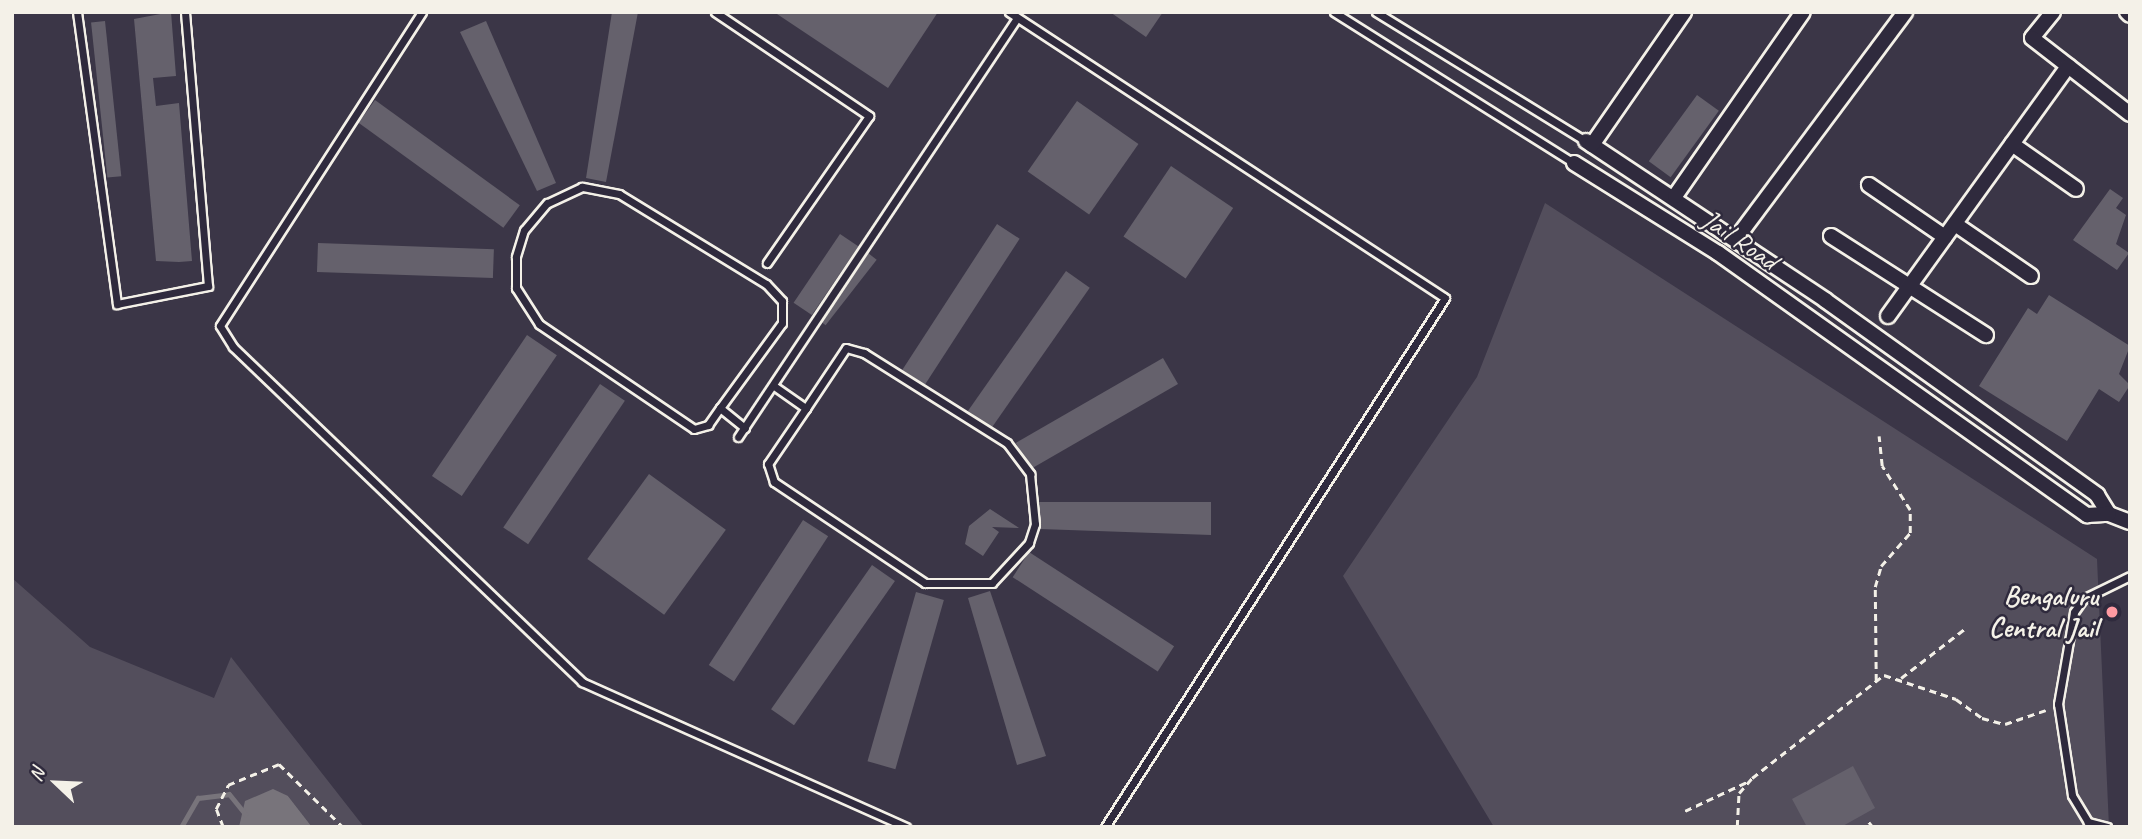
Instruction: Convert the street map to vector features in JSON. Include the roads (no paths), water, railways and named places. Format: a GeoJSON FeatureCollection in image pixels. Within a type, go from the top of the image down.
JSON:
{"type":"FeatureCollection","features":[{"type":"Feature","properties":{"kind":"street"},"geometry":{"type":"LineString","coordinates":[[1684,12],[1589,143],[1675,196],[2097,495],[2109,514]]}},
{"type":"Feature","properties":{"kind":"street"},"geometry":{"type":"LineString","coordinates":[[1675,196],[1803,12]]}},
{"type":"Feature","properties":{"kind":"street"},"geometry":{"type":"LineString","coordinates":[[1736,239],[1905,12]]}},
{"type":"Feature","properties":{"kind":"street"},"geometry":{"type":"LineString","coordinates":[[2053,12],[2032,38],[2130,114]]}},
{"type":"Feature","properties":{"kind":"street"},"geometry":{"type":"LineString","coordinates":[[1888,316],[2067,66]]}},
{"type":"Feature","properties":{"kind":"street"},"geometry":{"type":"LineString","coordinates":[[2012,144],[2076,189]]}},
{"type":"Feature","properties":{"kind":"street","name":"Jail Road"},"geometry":{"type":"LineString","coordinates":[[1574,163],[1718,253],[2087,515],[2109,514],[2130,522]]}},
{"type":"Feature","properties":{"kind":"street"},"geometry":{"type":"LineString","coordinates":[[1869,185],[1945,237]]}},
{"type":"Feature","properties":{"kind":"street"},"geometry":{"type":"LineString","coordinates":[[1955,224],[2031,276]]}},
{"type":"Feature","properties":{"kind":"street"},"geometry":{"type":"LineString","coordinates":[[1831,236],[1986,335]]}},
{"type":"Feature","properties":{"kind":"lane"},"geometry":{"type":"LineString","coordinates":[[77,12],[117,304],[208,286],[185,12]]}},
{"type":"Feature","properties":{"kind":"lane"},"geometry":{"type":"LineString","coordinates":[[422,12],[220,326],[233,347],[582,682],[906,827]]}},
{"type":"Feature","properties":{"kind":"lane"},"geometry":{"type":"LineString","coordinates":[[715,12],[869,116],[768,263]]}},
{"type":"Feature","properties":{"kind":"lane"},"geometry":{"type":"LineString","coordinates":[[1009,12],[1445,298],[1105,827]]}},
{"type":"Feature","properties":{"kind":"lane"},"geometry":{"type":"LineString","coordinates":[[738,438],[1020,19],[1028,12]]}},
{"type":"Feature","properties":{"kind":"lane","name":"Jail Road"},"geometry":{"type":"LineString","coordinates":[[1334,12],[1574,163]]}},
{"type":"Feature","properties":{"kind":"lane"},"geometry":{"type":"LineString","coordinates":[[1376,12],[1589,143]]}},
{"type":"Feature","properties":{"kind":"lane"},"geometry":{"type":"LineString","coordinates":[[582,187],[619,194],[766,284],[782,301],[782,323],[720,408],[708,425],[694,429],[539,324],[516,288],[516,257],[524,229],[547,202],[582,187]]}},
{"type":"Feature","properties":{"kind":"lane"},"geometry":{"type":"LineString","coordinates":[[846,348],[864,353],[1007,443],[1030,474],[1035,524],[1029,542],[992,583],[925,583],[774,482],[768,464],[806,408],[846,348]]}},
{"type":"Feature","properties":{"kind":"lane"},"geometry":{"type":"LineString","coordinates":[[774,386],[806,408]]}},
{"type":"Feature","properties":{"kind":"lane"},"geometry":{"type":"LineString","coordinates":[[720,408],[745,428]]}},
{"type":"Feature","properties":{"kind":"lane"},"geometry":{"type":"LineString","coordinates":[[2107,827],[2088,821],[2072,794],[2058,704],[2074,612],[2083,599],[2130,576]]}},
{"type":"Feature","properties":{"kind":"waterway"},"geometry":{"type":"LineString","coordinates":[[181,827],[198,798],[229,794],[245,814]]}},
{"type":"Feature","properties":{"kind":"place","name":"Bengaluru Central Jail"},"geometry":{"type":"Point","coordinates":[2112,612]}}]}
